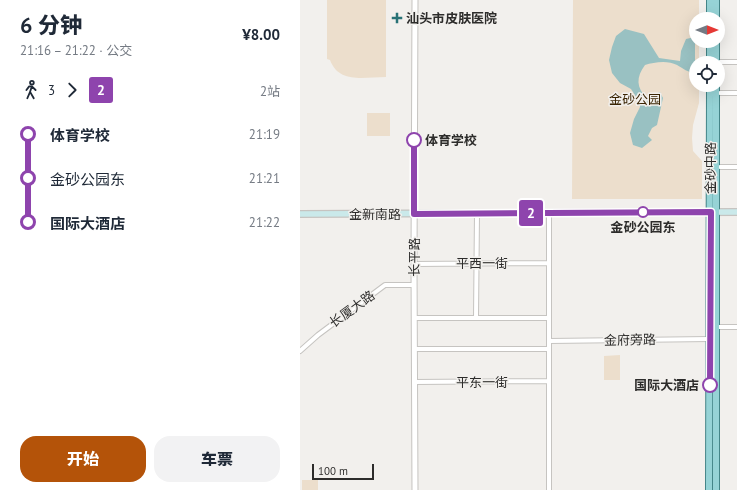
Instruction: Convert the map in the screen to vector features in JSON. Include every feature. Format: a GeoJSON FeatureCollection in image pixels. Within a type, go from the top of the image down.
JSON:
{"type":"FeatureCollection","features":[{"type":"Feature","properties":{"kind":"main road"},"geometry":{"type":"LineString","coordinates":[[710,0],[710,12]]}},
{"type":"Feature","properties":{"kind":"main road"},"geometry":{"type":"LineString","coordinates":[[716,0],[716,12]]}},
{"type":"Feature","properties":{"kind":"main road","name":"金砂中路"},"geometry":{"type":"LineString","coordinates":[[710,92],[716,327],[716,490]]}},
{"type":"Feature","properties":{"kind":"main road","name":"金砂中路"},"geometry":{"type":"LineString","coordinates":[[709,490],[710,339],[716,92]]}},
{"type":"Feature","properties":{"kind":"main road","name":"金新南路"},"geometry":{"type":"LineString","coordinates":[[413,212],[549,213],[713,211]]}},
{"type":"Feature","properties":{"kind":"main road","name":"金新南路"},"geometry":{"type":"LineString","coordinates":[[300,213],[737,211]]}},
{"type":"Feature","properties":{"kind":"street","name":"长平路"},"geometry":{"type":"LineString","coordinates":[[413,490],[412,285],[414,0]]}},
{"type":"Feature","properties":{"kind":"street"},"geometry":{"type":"LineString","coordinates":[[725,62],[737,62]]}},
{"type":"Feature","properties":{"kind":"street"},"geometry":{"type":"LineString","coordinates":[[720,93],[737,93]]}},
{"type":"Feature","properties":{"kind":"street"},"geometry":{"type":"LineString","coordinates":[[720,167],[737,167]]}},
{"type":"Feature","properties":{"kind":"street","name":"长平路"},"geometry":{"type":"LineString","coordinates":[[413,212],[413,490]]}},
{"type":"Feature","properties":{"kind":"street"},"geometry":{"type":"LineString","coordinates":[[476,318],[477,213]]}},
{"type":"Feature","properties":{"kind":"street"},"geometry":{"type":"LineString","coordinates":[[549,213],[549,490]]}},
{"type":"Feature","properties":{"kind":"street","name":"平西一街"},"geometry":{"type":"LineString","coordinates":[[414,264],[549,263]]}},
{"type":"Feature","properties":{"kind":"street","name":"长厦大路"},"geometry":{"type":"LineString","coordinates":[[300,351],[318,335],[385,286],[412,285]]}},
{"type":"Feature","properties":{"kind":"street"},"geometry":{"type":"LineString","coordinates":[[414,318],[549,318]]}},
{"type":"Feature","properties":{"kind":"street"},"geometry":{"type":"LineString","coordinates":[[716,327],[737,326]]}},
{"type":"Feature","properties":{"kind":"street","name":"金府旁路"},"geometry":{"type":"LineString","coordinates":[[549,341],[710,339]]}},
{"type":"Feature","properties":{"kind":"street"},"geometry":{"type":"LineString","coordinates":[[414,349],[549,349]]}},
{"type":"Feature","properties":{"kind":"street","name":"平东一街"},"geometry":{"type":"LineString","coordinates":[[414,382],[549,382]]}},
{"type":"Feature","properties":{"kind":"green space"},"geometry":{"type":"Polygon","coordinates":[[[327,0],[386,0],[386,77],[353,78],[346,76],[339,73],[334,68],[330,60],[327,59],[327,0]]]}},
{"type":"Feature","properties":{"kind":"green space","name":"金砂公园"},"geometry":{"type":"Polygon","coordinates":[[[573,0],[699,0],[699,12],[689,12],[689,48],[699,48],[699,56],[689,56],[689,92],[699,92],[699,103],[693,125],[692,138],[693,151],[702,161],[702,199],[572,199],[573,0]]]}},
{"type":"Feature","properties":{"kind":"green space"},"geometry":{"type":"Polygon","coordinates":[[[367,113],[390,113],[390,136],[367,136],[367,113]]]}},
{"type":"Feature","properties":{"kind":"green space"},"geometry":{"type":"Polygon","coordinates":[[[620,355],[620,380],[604,380],[604,356],[620,355]]]}},
{"type":"Feature","properties":{"kind":"green space"},"geometry":{"type":"Polygon","coordinates":[[[302,480],[318,480],[318,490],[302,490],[302,480]]]}},
{"type":"Feature","properties":{"kind":"water"},"geometry":{"type":"Polygon","coordinates":[[[625,29],[644,34],[659,58],[680,61],[681,51],[686,39],[689,38],[689,48],[695,48],[695,56],[689,56],[689,71],[669,62],[645,65],[642,69],[638,82],[643,94],[647,98],[660,92],[663,98],[657,125],[652,128],[648,136],[652,140],[642,148],[633,145],[630,133],[634,119],[640,107],[640,103],[631,89],[620,83],[612,73],[609,60],[616,36],[625,29]]]}},
{"type":"Feature","properties":{"kind":"bus line","name":"2"},"geometry":{"type":"LineString","coordinates":[[414,140],[414,214],[711,212],[710,385]]}},
{"type":"Feature","properties":{"kind":"place","name":"汕头市皮肤医院"},"geometry":{"type":"Point","coordinates":[397,18]}},
{"type":"Feature","properties":{"kind":"place","name":"体育学校"},"geometry":{"type":"Point","coordinates":[414,140]}},
{"type":"Feature","properties":{"kind":"place","name":"金砂公园东"},"geometry":{"type":"Point","coordinates":[643,212]}},
{"type":"Feature","properties":{"kind":"place","name":"国际大酒店"},"geometry":{"type":"Point","coordinates":[710,385]}}]}
